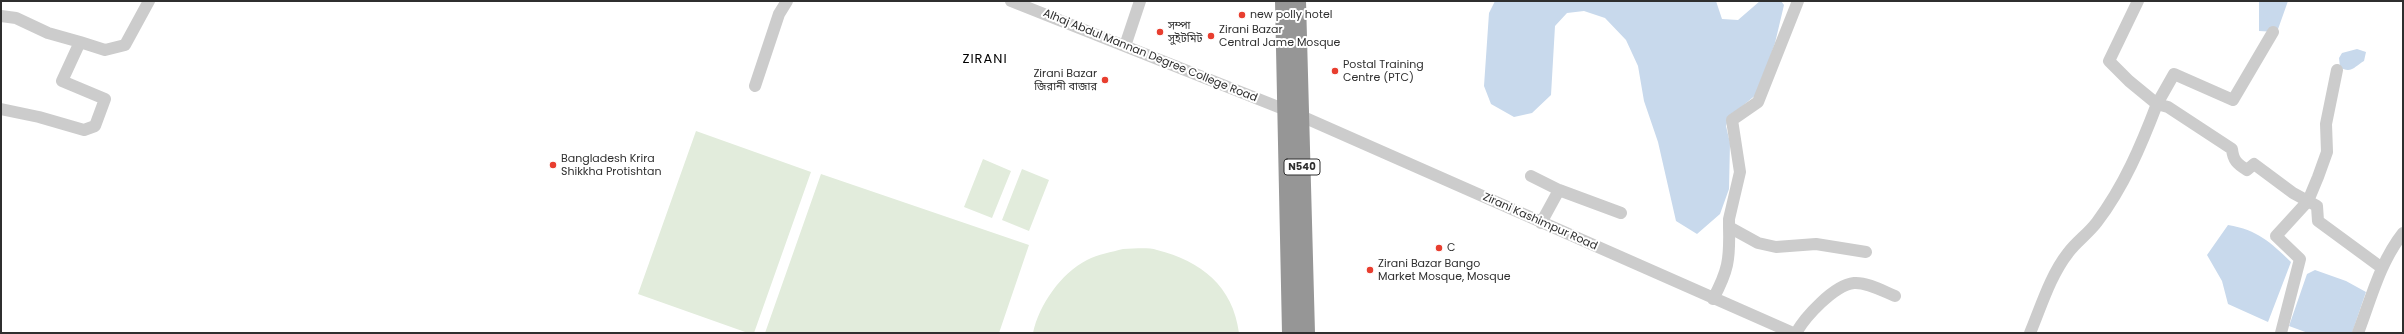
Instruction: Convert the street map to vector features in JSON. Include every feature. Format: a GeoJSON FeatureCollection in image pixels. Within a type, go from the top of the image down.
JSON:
{"type":"FeatureCollection","features":[{"type":"Feature","properties":{"kind":"highway","name":"N540"},"geometry":{"type":"LineString","coordinates":[[1284,1],[1295,114],[1306,333]]}},
{"type":"Feature","properties":{"kind":"highway","name":"N540"},"geometry":{"type":"LineString","coordinates":[[1291,333],[1297,1]]}},
{"type":"Feature","properties":{"kind":"street"},"geometry":{"type":"LineString","coordinates":[[1,16],[16,18],[48,32],[105,50],[125,45],[149,1]]}},
{"type":"Feature","properties":{"kind":"street"},"geometry":{"type":"LineString","coordinates":[[755,86],[779,14],[787,1]]}},
{"type":"Feature","properties":{"kind":"street","name":"Alhaj Abdul Mannan Degree College Road"},"geometry":{"type":"LineString","coordinates":[[1011,1],[1295,114]]}},
{"type":"Feature","properties":{"kind":"street"},"geometry":{"type":"LineString","coordinates":[[1125,46],[1140,1]]}},
{"type":"Feature","properties":{"kind":"street"},"geometry":{"type":"LineString","coordinates":[[1713,299],[1726,273],[1730,252],[1728,219],[1740,172],[1732,120],[1758,102],[1798,1]]}},
{"type":"Feature","properties":{"kind":"street"},"geometry":{"type":"LineString","coordinates":[[2138,1],[2109,61],[2129,81],[2157,104],[2168,107],[2232,149],[2233,158],[2239,165],[2247,170],[2254,164],[2293,193],[2317,206],[2318,221],[2382,268]]}},
{"type":"Feature","properties":{"kind":"street"},"geometry":{"type":"LineString","coordinates":[[2030,333],[2056,273],[2068,253],[2096,224],[2122,185],[2157,104],[2174,74],[2233,100],[2273,32]]}},
{"type":"Feature","properties":{"kind":"street"},"geometry":{"type":"LineString","coordinates":[[1,109],[39,116],[84,130],[95,126],[105,98],[62,81],[80,42]]}},
{"type":"Feature","properties":{"kind":"street"},"geometry":{"type":"LineString","coordinates":[[2281,333],[2300,259],[2276,236],[2308,201],[2327,152],[2326,124],[2337,70]]}},
{"type":"Feature","properties":{"kind":"street","name":"Zirani Kashimpur Road"},"geometry":{"type":"LineString","coordinates":[[1295,114],[1793,333]]}},
{"type":"Feature","properties":{"kind":"street"},"geometry":{"type":"LineString","coordinates":[[1531,176],[1559,190],[1621,213]]}},
{"type":"Feature","properties":{"kind":"street"},"geometry":{"type":"LineString","coordinates":[[1541,223],[1559,190]]}},
{"type":"Feature","properties":{"kind":"street"},"geometry":{"type":"LineString","coordinates":[[1729,227],[1758,243],[1776,247],[1816,244],[1866,252]]}},
{"type":"Feature","properties":{"kind":"street"},"geometry":{"type":"LineString","coordinates":[[2358,333],[2382,268],[2392,247],[2403,233]]}},
{"type":"Feature","properties":{"kind":"street"},"geometry":{"type":"LineString","coordinates":[[1796,333],[1811,310],[1844,286],[1854,283],[1864,284],[1895,296]]}},
{"type":"Feature","properties":{"kind":"green space"},"geometry":{"type":"Polygon","coordinates":[[[696,131],[811,172],[754,333],[748,333],[638,294],[696,131]]]}},
{"type":"Feature","properties":{"kind":"green space"},"geometry":{"type":"Polygon","coordinates":[[[983,159],[1011,171],[992,218],[964,207],[983,159]]]}},
{"type":"Feature","properties":{"kind":"green space"},"geometry":{"type":"Polygon","coordinates":[[[1022,169],[1049,180],[1029,231],[1002,220],[1022,169]]]}},
{"type":"Feature","properties":{"kind":"green space"},"geometry":{"type":"Polygon","coordinates":[[[821,174],[1029,245],[999,333],[765,333],[821,174]]]}},
{"type":"Feature","properties":{"kind":"green space"},"geometry":{"type":"Polygon","coordinates":[[[1145,248],[1157,250],[1188,261],[1201,269],[1222,289],[1230,302],[1236,316],[1239,333],[1033,333],[1040,312],[1046,301],[1052,291],[1068,273],[1091,258],[1123,249],[1145,248]]]}},
{"type":"Feature","properties":{"kind":"water"},"geometry":{"type":"Polygon","coordinates":[[[1495,1],[1716,1],[1722,19],[1738,20],[1760,1],[1781,1],[1784,5],[1775,43],[1757,94],[1729,117],[1726,126],[1730,143],[1729,189],[1720,214],[1697,234],[1676,221],[1658,142],[1644,101],[1638,66],[1626,40],[1605,18],[1584,11],[1567,13],[1555,26],[1551,95],[1532,113],[1514,117],[1491,104],[1484,86],[1489,13],[1495,1]]]}},
{"type":"Feature","properties":{"kind":"water"},"geometry":{"type":"Polygon","coordinates":[[[2259,1],[2288,1],[2277,32],[2259,31],[2259,1]]]}},
{"type":"Feature","properties":{"kind":"water"},"geometry":{"type":"Polygon","coordinates":[[[2357,49],[2366,52],[2364,61],[2350,70],[2340,67],[2339,58],[2342,53],[2357,49]]]}},
{"type":"Feature","properties":{"kind":"water"},"geometry":{"type":"Polygon","coordinates":[[[2228,225],[2248,230],[2263,238],[2277,248],[2291,262],[2268,322],[2228,304],[2222,281],[2207,255],[2228,225]]]}},
{"type":"Feature","properties":{"kind":"water"},"geometry":{"type":"Polygon","coordinates":[[[2315,270],[2346,281],[2366,292],[2352,333],[2308,333],[2289,326],[2307,274],[2315,270]]]}},
{"type":"Feature","properties":{"kind":"place","name":"new polly hotel"},"geometry":{"type":"Point","coordinates":[1242,15]}},
{"type":"Feature","properties":{"kind":"place","name":"সম্পা সুইটমিট"},"geometry":{"type":"Point","coordinates":[1160,32]}},
{"type":"Feature","properties":{"kind":"place","name":"Zirani Bazar Central Jame Mosque"},"geometry":{"type":"Point","coordinates":[1211,36]}},
{"type":"Feature","properties":{"kind":"place","name":"Postal Training Centre (PTC)"},"geometry":{"type":"Point","coordinates":[1335,71]}},
{"type":"Feature","properties":{"kind":"place","name":"Zirani Bazar জিরানী বাজার"},"geometry":{"type":"Point","coordinates":[1105,80]}},
{"type":"Feature","properties":{"kind":"place","name":"Bangladesh Krira Shikkha Protishtan"},"geometry":{"type":"Point","coordinates":[553,165]}},
{"type":"Feature","properties":{"kind":"place","name":"C"},"geometry":{"type":"Point","coordinates":[1439,248]}},
{"type":"Feature","properties":{"kind":"place","name":"Zirani Bazar Bango Market Mosque, Mosque"},"geometry":{"type":"Point","coordinates":[1370,270]}},
{"type":"Feature","properties":{"kind":"district","name":"ZIRANI"},"geometry":{"type":"Point","coordinates":[985,60]}}]}
